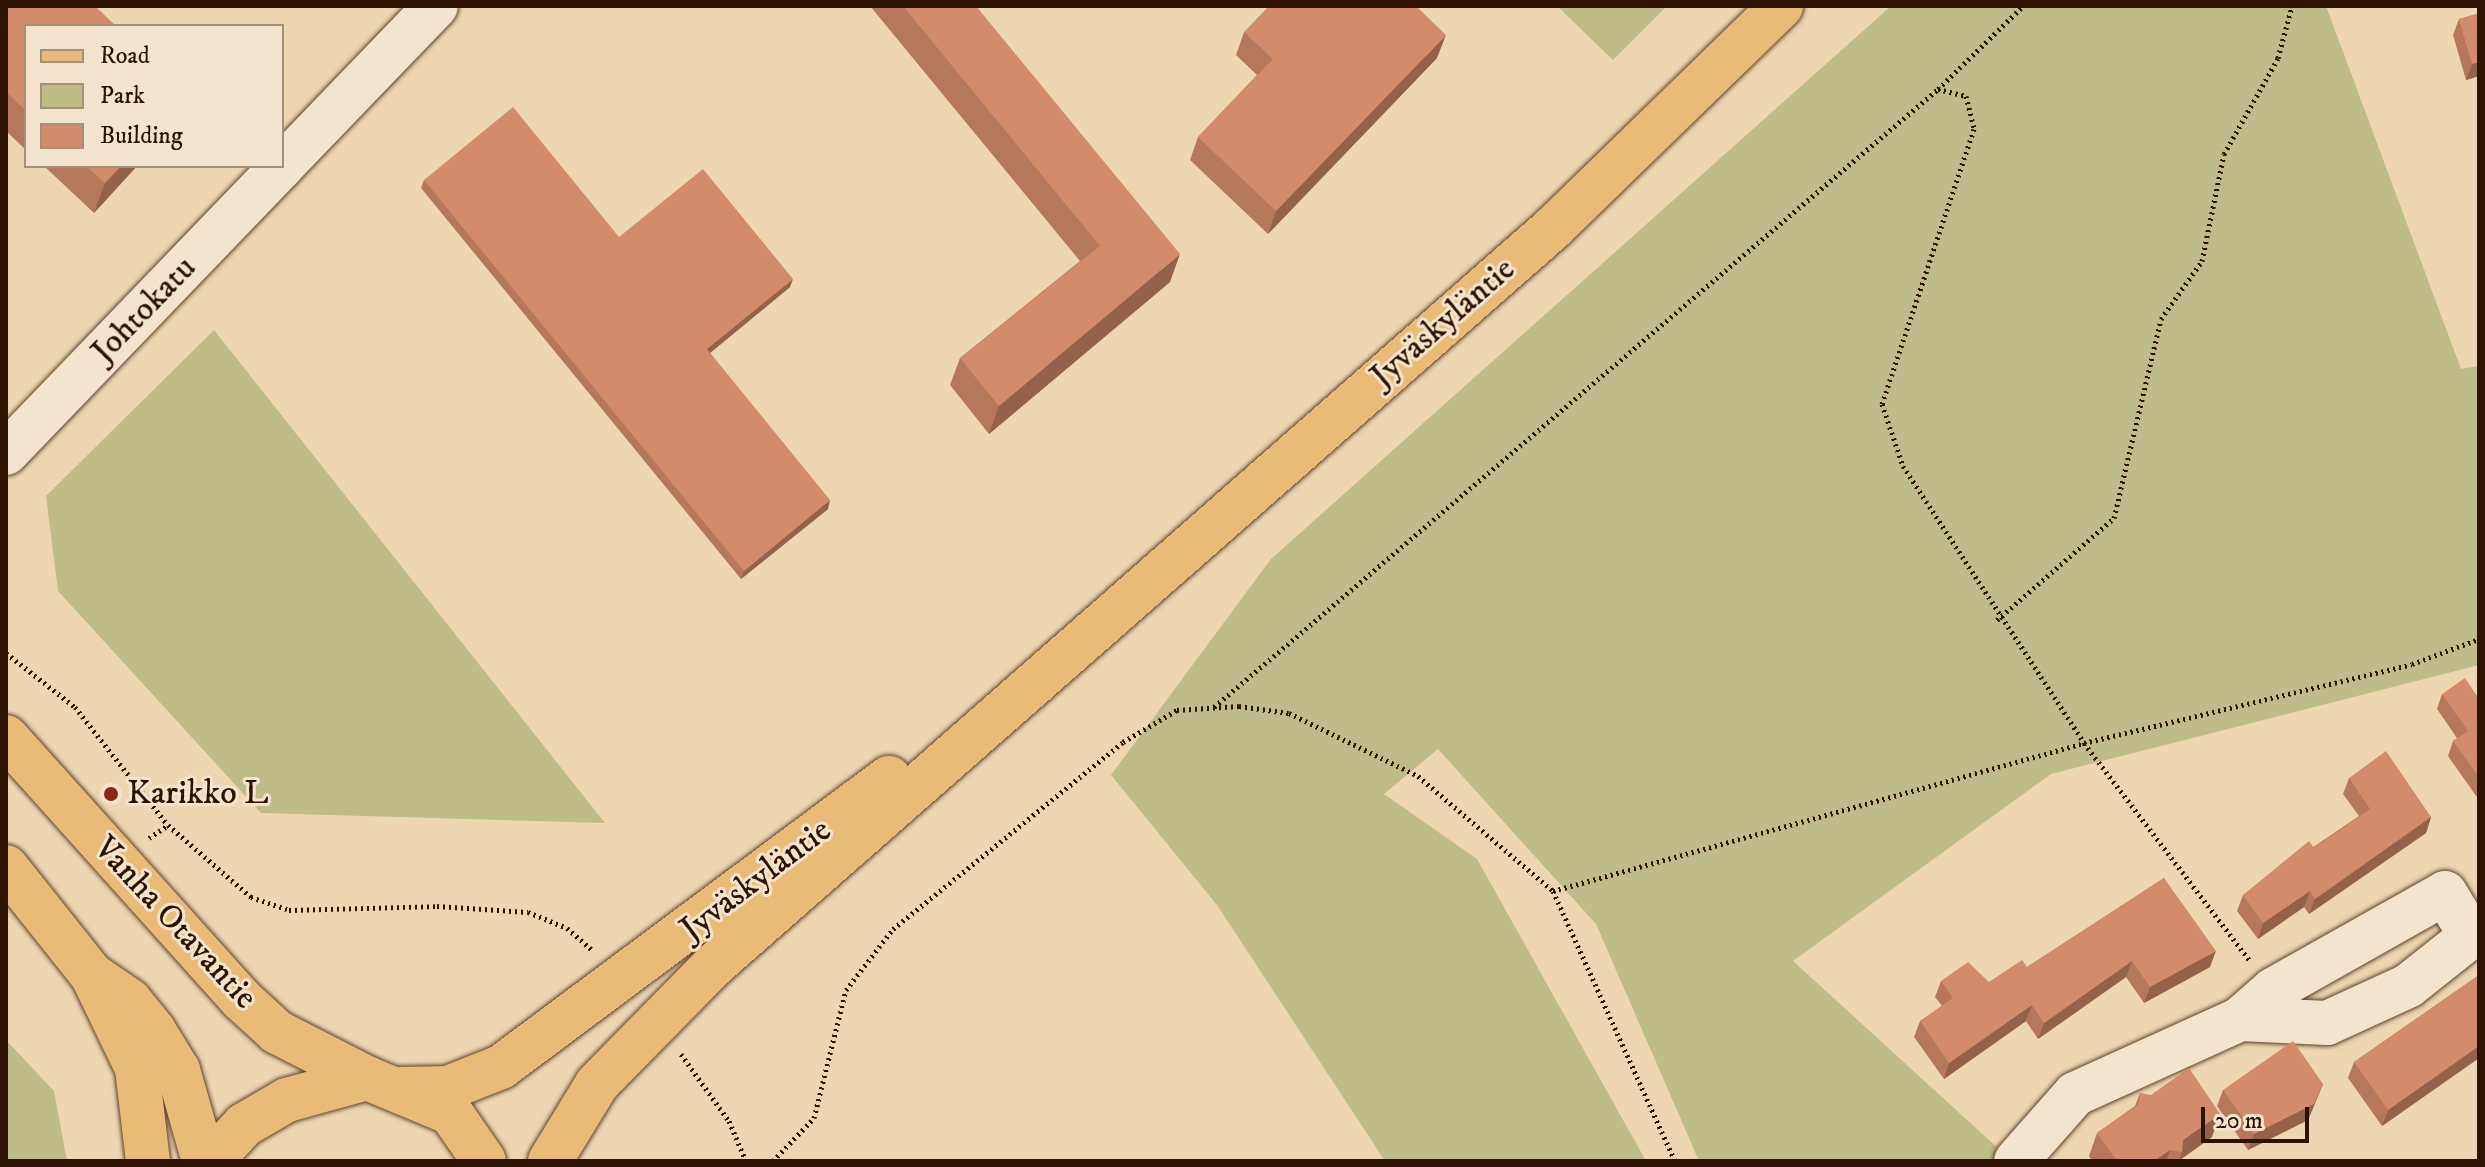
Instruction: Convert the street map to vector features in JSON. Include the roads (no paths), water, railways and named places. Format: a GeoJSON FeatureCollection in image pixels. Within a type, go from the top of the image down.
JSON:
{"type":"FeatureCollection","features":[{"type":"Feature","properties":{"kind":"main road","name":"Jyväskyläntie"},"geometry":{"type":"LineString","coordinates":[[550,1161],[597,1084],[714,965],[1093,626],[1554,227],[1781,6]]}},
{"type":"Feature","properties":{"kind":"main road","name":"Jyväskyläntie"},"geometry":{"type":"LineString","coordinates":[[211,1161],[244,1125],[287,1100],[384,1084],[476,1081],[569,1023],[1093,626]]}},
{"type":"Feature","properties":{"kind":"main road","name":"Vanha Otavantie"},"geometry":{"type":"LineString","coordinates":[[6,737],[241,999],[277,1032],[451,1113],[484,1161]]}},
{"type":"Feature","properties":{"kind":"main road"},"geometry":{"type":"LineString","coordinates":[[6,867],[92,975],[137,1068],[148,1161]]}},
{"type":"Feature","properties":{"kind":"main road"},"geometry":{"type":"LineString","coordinates":[[92,975],[130,1001],[178,1070],[204,1161]]}},
{"type":"Feature","properties":{"kind":"street","name":"Johtokatu"},"geometry":{"type":"LineString","coordinates":[[284,164],[436,6]]}},
{"type":"Feature","properties":{"kind":"street","name":"Johtokatu"},"geometry":{"type":"LineString","coordinates":[[6,453],[280,168]]}},
{"type":"Feature","properties":{"kind":"street"},"geometry":{"type":"LineString","coordinates":[[2016,1161],[2075,1094],[2240,1019],[2273,990],[2445,893],[2471,936],[2408,986],[2327,1023],[2240,1019]]}},
{"type":"Feature","properties":{"kind":"place","name":"Karikko L"},"geometry":{"type":"Point","coordinates":[111,794]}}]}
